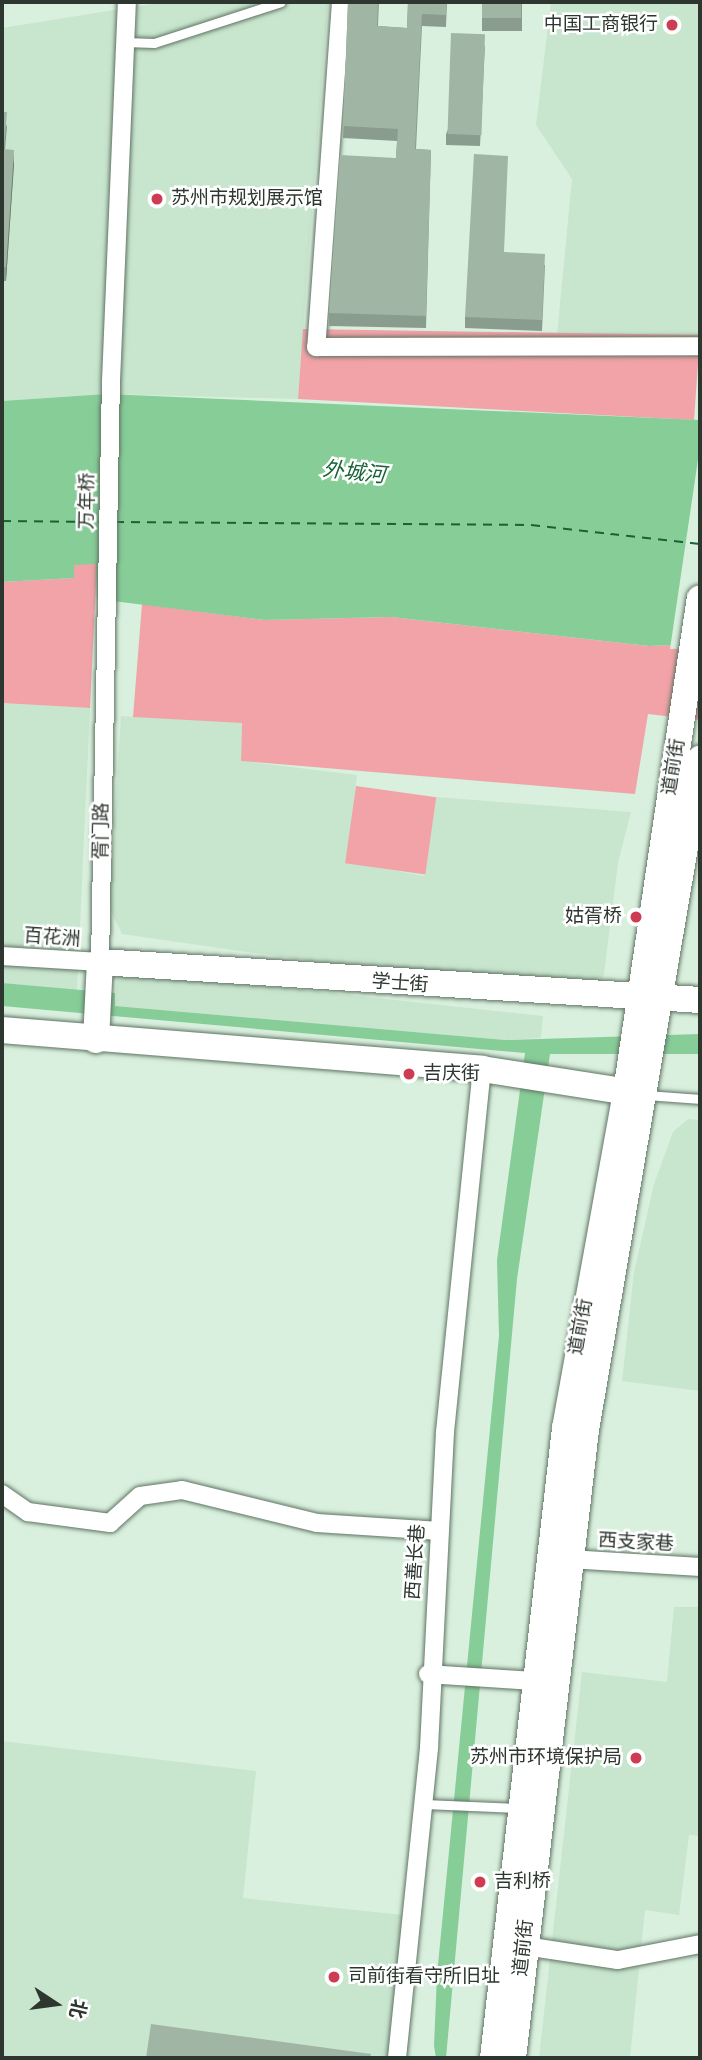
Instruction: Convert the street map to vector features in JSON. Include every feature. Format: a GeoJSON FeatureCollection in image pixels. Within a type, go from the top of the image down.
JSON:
{"type":"FeatureCollection","features":[{"type":"Feature","properties":{"kind":"main road","name":"道前街"},"geometry":{"type":"LineString","coordinates":[[513,2058],[569,1559],[637,1094],[700,599]]}},
{"type":"Feature","properties":{"kind":"main road","name":"道前街"},"geometry":{"type":"LineString","coordinates":[[648,1012],[700,759]]}},
{"type":"Feature","properties":{"kind":"main road","name":"学士街"},"geometry":{"type":"LineString","coordinates":[[99,972],[648,1012],[700,1000]]}},
{"type":"Feature","properties":{"kind":"main road","name":"胥门路"},"geometry":{"type":"LineString","coordinates":[[96,1035],[99,972]]}},
{"type":"Feature","properties":{"kind":"main road"},"geometry":{"type":"LineString","coordinates":[[2,1030],[96,1035],[482,1069],[574,1081],[637,1094]]}},
{"type":"Feature","properties":{"kind":"main road","name":"道前街"},"geometry":{"type":"LineString","coordinates":[[493,2058],[533,1681],[580,1328],[637,1094]]}},
{"type":"Feature","properties":{"kind":"street","name":"万年桥"},"geometry":{"type":"LineString","coordinates":[[106,622],[111,381],[127,2]]}},
{"type":"Feature","properties":{"kind":"street"},"geometry":{"type":"LineString","coordinates":[[341,2],[316,348],[700,346]]}},
{"type":"Feature","properties":{"kind":"street","name":"胥门路"},"geometry":{"type":"LineString","coordinates":[[99,972],[106,622]]}},
{"type":"Feature","properties":{"kind":"street","name":"百花洲"},"geometry":{"type":"LineString","coordinates":[[2,956],[99,972]]}},
{"type":"Feature","properties":{"kind":"street","name":"西善长巷"},"geometry":{"type":"LineString","coordinates":[[397,2058],[423,1804],[428,1674],[482,1069]]}},
{"type":"Feature","properties":{"kind":"street"},"geometry":{"type":"LineString","coordinates":[[2,1494],[28,1512],[110,1523],[140,1496],[182,1490],[317,1523],[440,1531]]}},
{"type":"Feature","properties":{"kind":"street","name":"西支家巷"},"geometry":{"type":"LineString","coordinates":[[569,1559],[700,1567]]}},
{"type":"Feature","properties":{"kind":"street"},"geometry":{"type":"LineString","coordinates":[[428,1674],[533,1681]]}},
{"type":"Feature","properties":{"kind":"street"},"geometry":{"type":"LineString","coordinates":[[525,1946],[618,1960],[700,1944]]}},
{"type":"Feature","properties":{"kind":"lane"},"geometry":{"type":"LineString","coordinates":[[125,42],[154,43],[281,2]]}},
{"type":"Feature","properties":{"kind":"lane"},"geometry":{"type":"LineString","coordinates":[[637,1094],[700,1099]]}},
{"type":"Feature","properties":{"kind":"lane"},"geometry":{"type":"LineString","coordinates":[[423,1804],[520,1809]]}},
{"type":"Feature","properties":{"kind":"shaded area","name":"苏州市规划展示馆"},"geometry":{"type":"Polygon","coordinates":[[[164,2],[328,2],[298,399],[107,394],[2,401],[2,28],[164,2]]]}},
{"type":"Feature","properties":{"kind":"shaded area"},"geometry":{"type":"Polygon","coordinates":[[[551,2],[700,2],[700,335],[557,335],[572,179],[536,125],[551,2]]]}},
{"type":"Feature","properties":{"kind":"shaded area"},"geometry":{"type":"Polygon","coordinates":[[[303,329],[700,335],[694,420],[298,399],[303,329]]]}},
{"type":"Feature","properties":{"kind":"shaded area"},"geometry":{"type":"Polygon","coordinates":[[[74,564],[97,564],[90,708],[2,703],[2,582],[73,578],[74,564]]]}},
{"type":"Feature","properties":{"kind":"shaded area"},"geometry":{"type":"Polygon","coordinates":[[[142,604],[264,620],[391,617],[649,646],[700,644],[700,720],[648,714],[635,794],[241,761],[242,723],[133,717],[142,604]]]}},
{"type":"Feature","properties":{"kind":"shaded area"},"geometry":{"type":"Polygon","coordinates":[[[2,703],[90,708],[77,991],[2,983],[2,703]]]}},
{"type":"Feature","properties":{"kind":"shaded area"},"geometry":{"type":"Polygon","coordinates":[[[121,716],[242,723],[241,761],[357,775],[347,862],[425,876],[436,797],[631,812],[618,863],[602,989],[360,968],[122,934],[109,907],[121,716]]]}},
{"type":"Feature","properties":{"kind":"shaded area"},"geometry":{"type":"Polygon","coordinates":[[[356,786],[436,797],[425,875],[345,863],[356,786]]]}},
{"type":"Feature","properties":{"kind":"shaded area"},"geometry":{"type":"Polygon","coordinates":[[[118,970],[543,1016],[541,1038],[505,1040],[115,1006],[118,970]]]}},
{"type":"Feature","properties":{"kind":"shaded area"},"geometry":{"type":"Polygon","coordinates":[[[688,1119],[700,1120],[700,1391],[622,1381],[634,1272],[654,1184],[673,1132],[688,1119]]]}},
{"type":"Feature","properties":{"kind":"shaded area","name":"苏州市环境保护局"},"geometry":{"type":"Polygon","coordinates":[[[674,1607],[700,1607],[700,1836],[689,1835],[679,1915],[645,1910],[630,2058],[539,2058],[582,1672],[667,1682],[674,1607]]]}},
{"type":"Feature","properties":{"kind":"shaded area"},"geometry":{"type":"Polygon","coordinates":[[[2,1741],[256,1771],[243,1898],[403,1915],[391,2055],[424,2058],[2,2058],[2,1741]]]}},
{"type":"Feature","properties":{"kind":"water","name":"外城河"},"geometry":{"type":"Polygon","coordinates":[[[107,394],[700,420],[700,644],[649,646],[391,617],[264,620],[97,599],[96,564],[74,565],[74,578],[2,582],[2,401],[107,394]]]}},
{"type":"Feature","properties":{"kind":"water"},"geometry":{"type":"Polygon","coordinates":[[[2,983],[115,993],[115,1006],[505,1040],[700,1034],[700,1054],[550,1054],[517,1279],[446,2058],[436,2058],[434,2046],[437,1975],[499,1336],[497,1260],[525,1053],[2,1006],[2,983]]]}},
{"type":"Feature","properties":{"kind":"pier"},"geometry":{"type":"Polygon","coordinates":[[[700,446],[700,648],[670,649],[700,446]]]}},
{"type":"Feature","properties":{"kind":"building"},"geometry":{"type":"Polygon","coordinates":[[[348,2],[378,2],[377,26],[407,28],[408,2],[446,2],[446,15],[422,14],[415,149],[431,150],[426,316],[329,313],[340,155],[396,158],[398,129],[343,126],[348,2]]]}},
{"type":"Feature","properties":{"kind":"building"},"geometry":{"type":"Polygon","coordinates":[[[482,2],[521,2],[521,18],[482,18],[482,2]]]}},
{"type":"Feature","properties":{"kind":"building"},"geometry":{"type":"Polygon","coordinates":[[[451,33],[485,34],[481,135],[447,134],[451,33]]]}},
{"type":"Feature","properties":{"kind":"building"},"geometry":{"type":"Polygon","coordinates":[[[2,112],[7,112],[4,149],[14,150],[6,267],[2,267],[2,112]]]}},
{"type":"Feature","properties":{"kind":"building"},"geometry":{"type":"Polygon","coordinates":[[[474,154],[508,156],[504,252],[545,254],[542,320],[465,317],[474,154]]]}},
{"type":"Feature","properties":{"kind":"building"},"geometry":{"type":"Polygon","coordinates":[[[151,2024],[371,2054],[370,2058],[146,2058],[151,2024]]]}},
{"type":"Feature","properties":{"kind":"ferry route"},"geometry":{"type":"LineString","coordinates":[[2,521],[99,522]]}},
{"type":"Feature","properties":{"kind":"ferry route"},"geometry":{"type":"LineString","coordinates":[[115,522],[531,525],[700,544]]}},
{"type":"Feature","properties":{"kind":"place","name":"中国工商银行"},"geometry":{"type":"Point","coordinates":[672,25]}},
{"type":"Feature","properties":{"kind":"place","name":"苏州市规划展示馆"},"geometry":{"type":"Point","coordinates":[157,199]}},
{"type":"Feature","properties":{"kind":"place","name":"姑胥桥"},"geometry":{"type":"Point","coordinates":[636,917]}},
{"type":"Feature","properties":{"kind":"place","name":"吉庆街"},"geometry":{"type":"Point","coordinates":[409,1074]}},
{"type":"Feature","properties":{"kind":"place","name":"苏州市环境保护局"},"geometry":{"type":"Point","coordinates":[636,1758]}},
{"type":"Feature","properties":{"kind":"place","name":"吉利桥"},"geometry":{"type":"Point","coordinates":[480,1882]}},
{"type":"Feature","properties":{"kind":"place","name":"司前街看守所旧址"},"geometry":{"type":"Point","coordinates":[334,1977]}}]}
